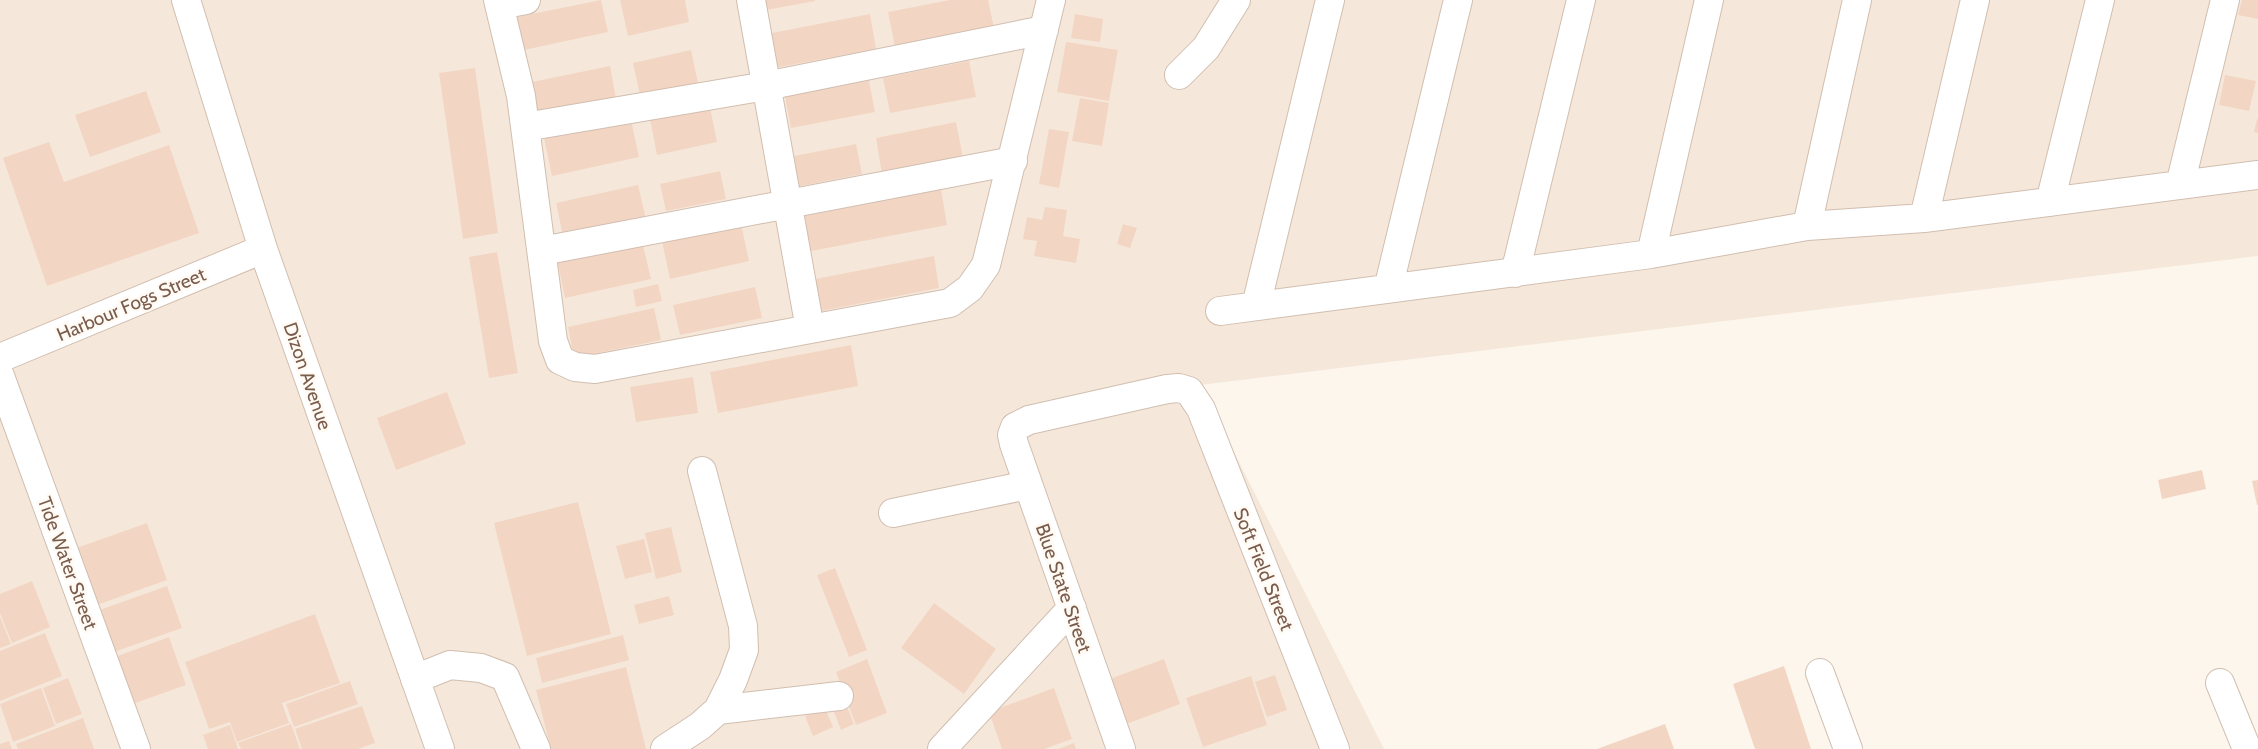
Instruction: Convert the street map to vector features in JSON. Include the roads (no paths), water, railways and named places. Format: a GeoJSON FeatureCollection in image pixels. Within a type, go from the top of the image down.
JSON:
{"type":"FeatureCollection","features":[{"type":"Feature","properties":{"kind":"street","name":"Dizon Avenue"},"geometry":{"type":"LineString","coordinates":[[186,0],[263,249],[440,749]]}},
{"type":"Feature","properties":{"kind":"street"},"geometry":{"type":"LineString","coordinates":[[751,0],[810,329]]}},
{"type":"Feature","properties":{"kind":"street"},"geometry":{"type":"LineString","coordinates":[[508,2],[553,341],[560,360],[575,367],[595,369],[950,303],[970,288],[986,265],[1013,162],[1051,0]]}},
{"type":"Feature","properties":{"kind":"street"},"geometry":{"type":"LineString","coordinates":[[1179,75],[1206,48],[1236,0]]}},
{"type":"Feature","properties":{"kind":"street"},"geometry":{"type":"LineString","coordinates":[[1256,306],[1330,0]]}},
{"type":"Feature","properties":{"kind":"street"},"geometry":{"type":"LineString","coordinates":[[1388,289],[1458,0]]}},
{"type":"Feature","properties":{"kind":"street"},"geometry":{"type":"LineString","coordinates":[[1515,273],[1581,0]]}},
{"type":"Feature","properties":{"kind":"street"},"geometry":{"type":"LineString","coordinates":[[1651,254],[1709,0]]}},
{"type":"Feature","properties":{"kind":"street"},"geometry":{"type":"LineString","coordinates":[[1806,226],[1857,0]]}},
{"type":"Feature","properties":{"kind":"street"},"geometry":{"type":"LineString","coordinates":[[1924,218],[1975,0]]}},
{"type":"Feature","properties":{"kind":"street"},"geometry":{"type":"LineString","coordinates":[[2050,202],[2100,0]]}},
{"type":"Feature","properties":{"kind":"street"},"geometry":{"type":"LineString","coordinates":[[2180,185],[2225,0]]}},
{"type":"Feature","properties":{"kind":"street"},"geometry":{"type":"LineString","coordinates":[[525,127],[766,86],[1044,30]]}},
{"type":"Feature","properties":{"kind":"street"},"geometry":{"type":"LineString","coordinates":[[542,251],[1013,162]]}},
{"type":"Feature","properties":{"kind":"street"},"geometry":{"type":"LineString","coordinates":[[1220,311],[1651,254],[1806,226],[1924,218],[2258,175]]}},
{"type":"Feature","properties":{"kind":"street","name":"Harbour Fogs Street"},"geometry":{"type":"LineString","coordinates":[[0,358],[263,249]]}},
{"type":"Feature","properties":{"kind":"street","name":"Tide Water Street"},"geometry":{"type":"LineString","coordinates":[[0,376],[136,749]]}},
{"type":"Feature","properties":{"kind":"street","name":"Blue State Street"},"geometry":{"type":"LineString","coordinates":[[1121,749],[1028,485],[1012,434],[1014,427],[1029,420],[1167,389],[1179,388],[1189,391]]}},
{"type":"Feature","properties":{"kind":"street","name":"Soft Field Street"},"geometry":{"type":"LineString","coordinates":[[1189,391],[1201,409],[1335,749]]}},
{"type":"Feature","properties":{"kind":"street"},"geometry":{"type":"LineString","coordinates":[[665,749],[700,726],[718,710],[733,680],[744,650],[744,626],[702,471]]}},
{"type":"Feature","properties":{"kind":"street"},"geometry":{"type":"LineString","coordinates":[[893,512],[1028,485]]}},
{"type":"Feature","properties":{"kind":"street"},"geometry":{"type":"LineString","coordinates":[[942,749],[1072,608]]}},
{"type":"Feature","properties":{"kind":"street"},"geometry":{"type":"LineString","coordinates":[[415,679],[450,665],[480,668],[505,677],[536,749]]}},
{"type":"Feature","properties":{"kind":"street"},"geometry":{"type":"LineString","coordinates":[[1820,673],[1848,749]]}},
{"type":"Feature","properties":{"kind":"street"},"geometry":{"type":"LineString","coordinates":[[2220,683],[2247,749]]}},
{"type":"Feature","properties":{"kind":"street"},"geometry":{"type":"LineString","coordinates":[[718,710],[839,696]]}}]}
